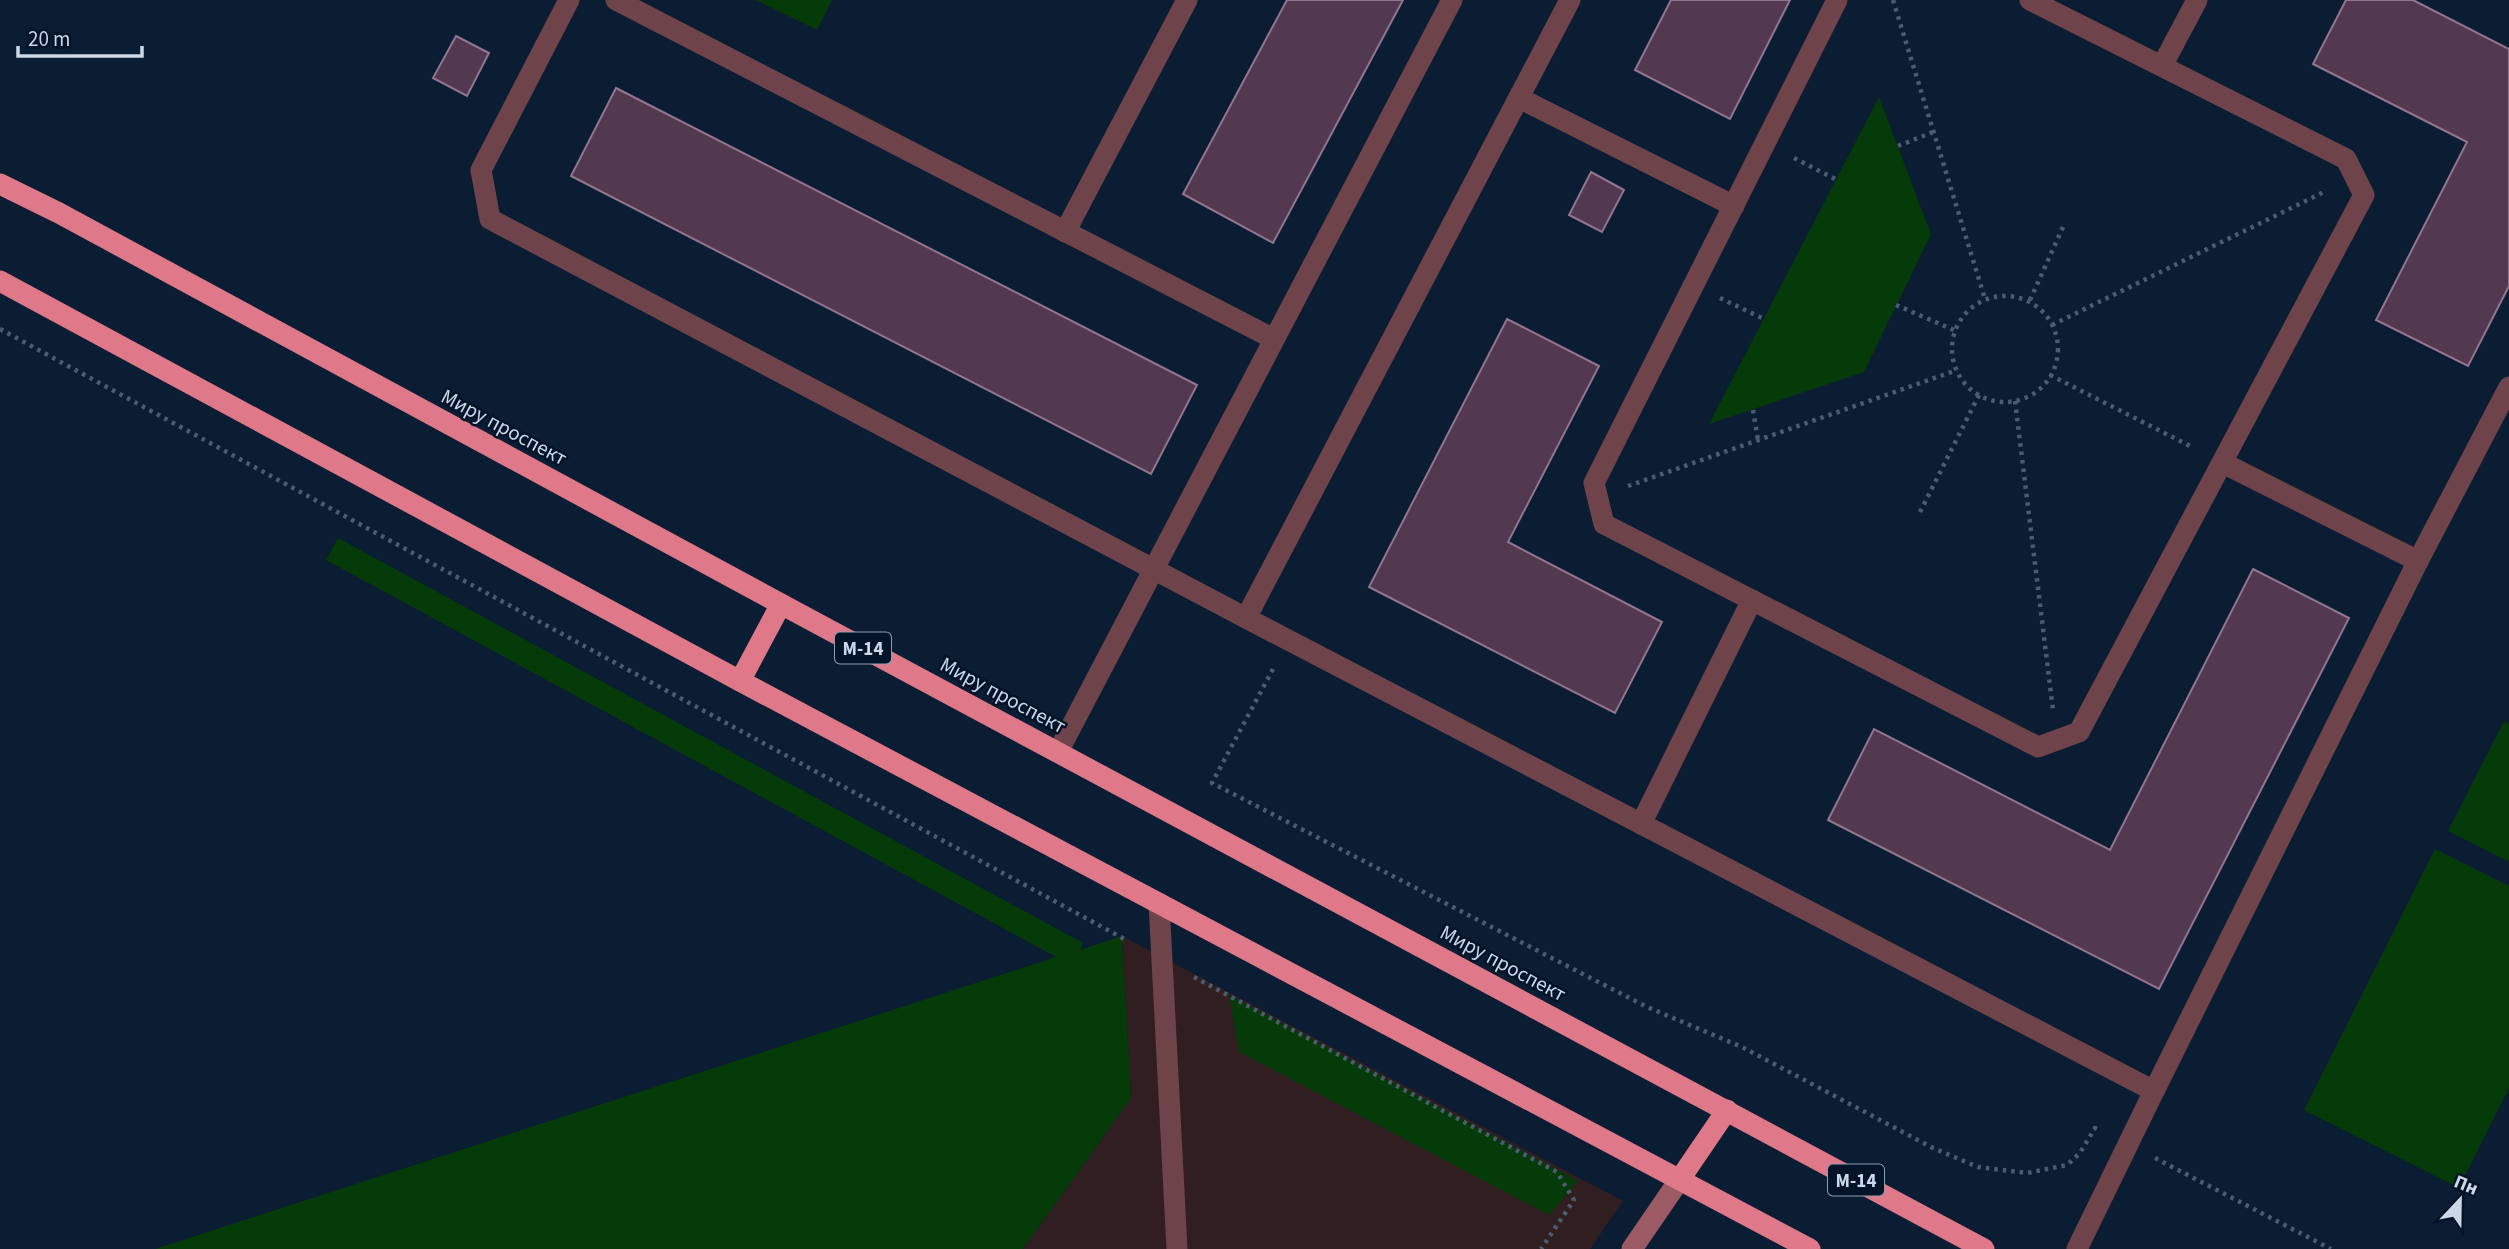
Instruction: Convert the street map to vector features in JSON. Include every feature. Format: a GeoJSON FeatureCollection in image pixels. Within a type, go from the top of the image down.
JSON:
{"type":"FeatureCollection","features":[{"type":"Feature","properties":{"kind":"highway","name":"Миру проспект"},"geometry":{"type":"LineString","coordinates":[[0,184],[59,213],[781,604],[1984,1249]]}},
{"type":"Feature","properties":{"kind":"highway"},"geometry":{"type":"LineString","coordinates":[[0,281],[740,681],[1810,1249]]}},
{"type":"Feature","properties":{"kind":"highway"},"geometry":{"type":"LineString","coordinates":[[740,681],[781,604]]}},
{"type":"Feature","properties":{"kind":"highway"},"geometry":{"type":"LineString","coordinates":[[1680,1179],[1727,1110]]}},
{"type":"Feature","properties":{"kind":"street"},"geometry":{"type":"LineString","coordinates":[[1632,1249],[1680,1179]]}},
{"type":"Feature","properties":{"kind":"lane"},"geometry":{"type":"LineString","coordinates":[[569,0],[481,170],[490,219],[1246,618],[2154,1091]]}},
{"type":"Feature","properties":{"kind":"lane"},"geometry":{"type":"LineString","coordinates":[[616,0],[1274,339]]}},
{"type":"Feature","properties":{"kind":"lane"},"geometry":{"type":"LineString","coordinates":[[1065,232],[1187,0]]}},
{"type":"Feature","properties":{"kind":"lane"},"geometry":{"type":"LineString","coordinates":[[1058,752],[1452,0]]}},
{"type":"Feature","properties":{"kind":"lane"},"geometry":{"type":"LineString","coordinates":[[1246,618],[1570,0]]}},
{"type":"Feature","properties":{"kind":"lane"},"geometry":{"type":"LineString","coordinates":[[1837,0],[1594,483],[1604,524],[2038,747],[2080,732],[2364,195],[2346,159],[2030,0]]}},
{"type":"Feature","properties":{"kind":"lane"},"geometry":{"type":"LineString","coordinates":[[2162,66],[2197,0]]}},
{"type":"Feature","properties":{"kind":"lane"},"geometry":{"type":"LineString","coordinates":[[1519,98],[1734,206]]}},
{"type":"Feature","properties":{"kind":"lane"},"geometry":{"type":"LineString","coordinates":[[2077,1249],[2418,561],[2509,387]]}},
{"type":"Feature","properties":{"kind":"lane"},"geometry":{"type":"LineString","coordinates":[[2222,463],[2418,561]]}},
{"type":"Feature","properties":{"kind":"lane"},"geometry":{"type":"LineString","coordinates":[[1641,824],[1752,600]]}},
{"type":"Feature","properties":{"kind":"lane"},"geometry":{"type":"LineString","coordinates":[[1159,903],[1177,1249]]}},
{"type":"Feature","properties":{"kind":"path"},"geometry":{"type":"LineString","coordinates":[[1893,0],[1985,299]]}},
{"type":"Feature","properties":{"kind":"path"},"geometry":{"type":"LineString","coordinates":[[1898,146],[1934,132]]}},
{"type":"Feature","properties":{"kind":"path"},"geometry":{"type":"LineString","coordinates":[[1765,144],[1836,180]]}},
{"type":"Feature","properties":{"kind":"path"},"geometry":{"type":"LineString","coordinates":[[2052,325],[2355,176]]}},
{"type":"Feature","properties":{"kind":"path"},"geometry":{"type":"LineString","coordinates":[[2030,300],[2063,227]]}},
{"type":"Feature","properties":{"kind":"path"},"geometry":{"type":"LineString","coordinates":[[1694,285],[1764,319]]}},
{"type":"Feature","properties":{"kind":"path"},"geometry":{"type":"LineString","coordinates":[[2001,296],[2030,300],[2040,307],[2056,333],[2059,350],[2055,368],[2045,384],[2032,395],[2015,401],[1997,401],[1979,395],[1966,385],[1957,370],[1952,355],[1956,331],[1970,309],[1985,299],[2001,296]]}},
{"type":"Feature","properties":{"kind":"path"},"geometry":{"type":"LineString","coordinates":[[1896,305],[1956,331]]}},
{"type":"Feature","properties":{"kind":"path"},"geometry":{"type":"LineString","coordinates":[[0,329],[1557,1172],[1574,1200],[1541,1249]]}},
{"type":"Feature","properties":{"kind":"path"},"geometry":{"type":"LineString","coordinates":[[1597,496],[1957,370]]}},
{"type":"Feature","properties":{"kind":"path"},"geometry":{"type":"LineString","coordinates":[[2050,375],[2222,463]]}},
{"type":"Feature","properties":{"kind":"path"},"geometry":{"type":"LineString","coordinates":[[1920,512],[1979,395]]}},
{"type":"Feature","properties":{"kind":"path"},"geometry":{"type":"LineString","coordinates":[[2015,401],[2057,740]]}},
{"type":"Feature","properties":{"kind":"path"},"geometry":{"type":"LineString","coordinates":[[1753,410],[1758,440]]}},
{"type":"Feature","properties":{"kind":"path"},"geometry":{"type":"LineString","coordinates":[[1288,640],[1212,783],[1647,1007],[1742,1046],[1933,1148],[1978,1167],[2027,1173],[2067,1165],[2080,1153],[2095,1128],[2331,1249]]}},
{"type":"Feature","properties":{"kind":"shaded area"},"geometry":{"type":"Polygon","coordinates":[[[1122,936],[1623,1201],[1590,1249],[1023,1249],[1131,1098],[1122,936]]]}},
{"type":"Feature","properties":{"kind":"green space"},"geometry":{"type":"Polygon","coordinates":[[[756,0],[832,0],[817,30],[756,0]]]}},
{"type":"Feature","properties":{"kind":"green space"},"geometry":{"type":"Polygon","coordinates":[[[1879,97],[1931,234],[1864,372],[1709,424],[1879,97]]]}},
{"type":"Feature","properties":{"kind":"green space"},"geometry":{"type":"Polygon","coordinates":[[[338,538],[1083,943],[1080,950],[1122,936],[1131,1098],[1023,1249],[155,1249],[1056,957],[326,560],[338,538]]]}},
{"type":"Feature","properties":{"kind":"green space"},"geometry":{"type":"Polygon","coordinates":[[[2504,721],[2509,724],[2509,862],[2448,831],[2504,721]]]}},
{"type":"Feature","properties":{"kind":"green space"},"geometry":{"type":"Polygon","coordinates":[[[2435,849],[2509,886],[2509,1088],[2459,1188],[2304,1110],[2435,849]]]}},
{"type":"Feature","properties":{"kind":"green space"},"geometry":{"type":"Polygon","coordinates":[[[1229,995],[1578,1181],[1549,1215],[1239,1052],[1229,995]]]}},
{"type":"Feature","properties":{"kind":"building"},"geometry":{"type":"Polygon","coordinates":[[[1287,0],[1403,0],[1273,243],[1183,194],[1287,0]]]}},
{"type":"Feature","properties":{"kind":"building"},"geometry":{"type":"Polygon","coordinates":[[[1671,0],[1790,0],[1730,119],[1635,70],[1671,0]]]}},
{"type":"Feature","properties":{"kind":"building"},"geometry":{"type":"Polygon","coordinates":[[[2346,0],[2413,0],[2509,49],[2509,286],[2468,366],[2376,320],[2467,142],[2313,64],[2346,0]]]}},
{"type":"Feature","properties":{"kind":"building"},"geometry":{"type":"Polygon","coordinates":[[[456,36],[489,53],[467,96],[433,78],[456,36]]]}},
{"type":"Feature","properties":{"kind":"building"},"geometry":{"type":"Polygon","coordinates":[[[616,88],[1197,385],[1151,474],[571,176],[616,88]]]}},
{"type":"Feature","properties":{"kind":"building"},"geometry":{"type":"Polygon","coordinates":[[[1591,172],[1624,190],[1602,232],[1569,215],[1591,172]]]}},
{"type":"Feature","properties":{"kind":"building"},"geometry":{"type":"Polygon","coordinates":[[[1507,319],[1599,366],[1508,542],[1662,622],[1615,713],[1369,587],[1507,319]]]}},
{"type":"Feature","properties":{"kind":"building"},"geometry":{"type":"Polygon","coordinates":[[[2253,569],[2349,618],[2159,989],[1828,820],[1874,729],[2110,850],[2253,569]]]}}]}
